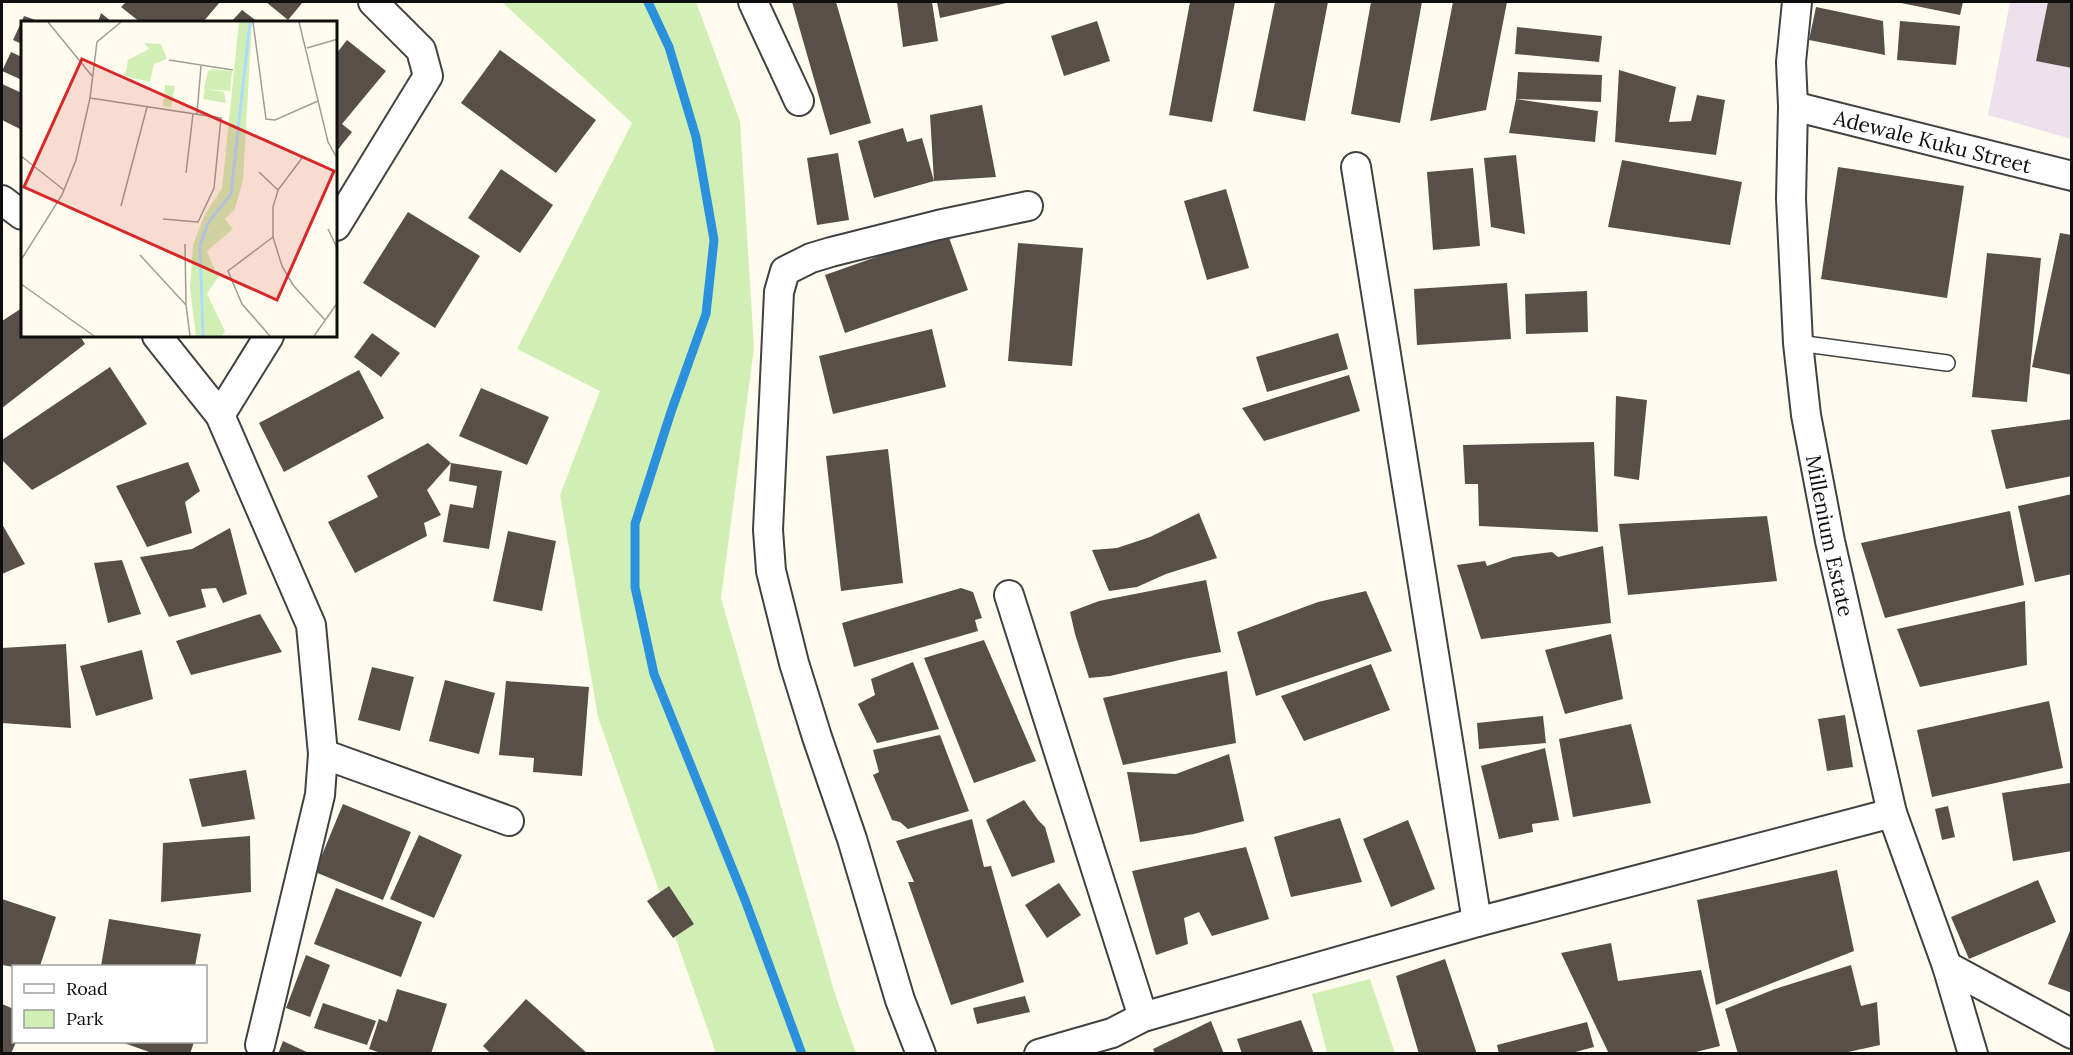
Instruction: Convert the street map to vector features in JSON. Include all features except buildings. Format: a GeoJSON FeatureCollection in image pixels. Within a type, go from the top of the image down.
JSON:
{"type":"FeatureCollection","features":[{"type":"Feature","properties":{"kind":"street"},"geometry":{"type":"LineString","coordinates":[[338,223],[428,76],[421,50],[374,2]]}},
{"type":"Feature","properties":{"kind":"street"},"geometry":{"type":"LineString","coordinates":[[753,2],[799,101]]}},
{"type":"Feature","properties":{"kind":"street","name":"Millenium Estate"},"geometry":{"type":"LineString","coordinates":[[1797,2],[1791,62],[1793,106],[1791,198],[1798,343],[1806,415],[1830,541],[1892,813],[1947,966],[1973,1053]]}},
{"type":"Feature","properties":{"kind":"street","name":"Adewale Kuku Street"},"geometry":{"type":"LineString","coordinates":[[1793,106],[2072,176]]}},
{"type":"Feature","properties":{"kind":"street"},"geometry":{"type":"LineString","coordinates":[[1356,167],[1477,922]]}},
{"type":"Feature","properties":{"kind":"street"},"geometry":{"type":"LineString","coordinates":[[2,200],[21,214]]}},
{"type":"Feature","properties":{"kind":"street"},"geometry":{"type":"LineString","coordinates":[[921,1053],[900,1000],[852,839],[817,738],[794,663],[771,571],[768,530],[779,292],[785,270],[812,258],[939,225],[1028,206]]}},
{"type":"Feature","properties":{"kind":"street"},"geometry":{"type":"LineString","coordinates":[[159,338],[220,415],[311,625],[324,754],[320,795],[260,1045]]}},
{"type":"Feature","properties":{"kind":"street"},"geometry":{"type":"LineString","coordinates":[[220,415],[268,338]]}},
{"type":"Feature","properties":{"kind":"street"},"geometry":{"type":"LineString","coordinates":[[1009,595],[1143,1017]]}},
{"type":"Feature","properties":{"kind":"street"},"geometry":{"type":"LineString","coordinates":[[324,754],[509,821]]}},
{"type":"Feature","properties":{"kind":"street"},"geometry":{"type":"LineString","coordinates":[[1039,1053],[1116,1043],[1143,1017],[1477,922],[1892,813]]}},
{"type":"Feature","properties":{"kind":"street"},"geometry":{"type":"LineString","coordinates":[[1947,966],[2072,1034]]}},
{"type":"Feature","properties":{"kind":"lane"},"geometry":{"type":"LineString","coordinates":[[1798,343],[1947,363]]}},
{"type":"Feature","properties":{"kind":"shaded area"},"geometry":{"type":"Polygon","coordinates":[[[2010,2],[2071,2],[2071,139],[1988,115],[2010,2]]]}},
{"type":"Feature","properties":{"kind":"green space"},"geometry":{"type":"Polygon","coordinates":[[[502,2],[696,2],[740,121],[754,348],[721,598],[835,994],[856,1053],[716,1053],[598,717],[560,495],[600,391],[517,349],[632,123],[502,2]]]}},
{"type":"Feature","properties":{"kind":"green space"},"geometry":{"type":"Polygon","coordinates":[[[1370,979],[1395,1053],[1327,1053],[1312,994],[1370,979]]]}},
{"type":"Feature","properties":{"kind":"waterway"},"geometry":{"type":"LineString","coordinates":[[648,2],[669,47],[696,137],[714,240],[706,314],[635,524],[635,587],[654,674],[745,900],[802,1054]]}}]}
